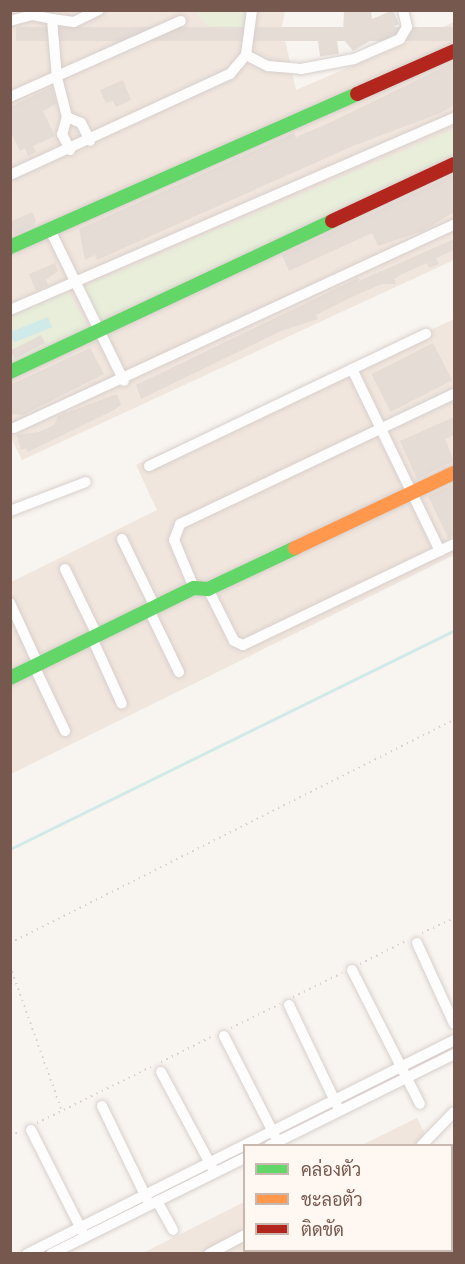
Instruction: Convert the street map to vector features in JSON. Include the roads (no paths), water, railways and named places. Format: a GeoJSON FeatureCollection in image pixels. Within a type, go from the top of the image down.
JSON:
{"type":"FeatureCollection","features":[{"type":"Feature","properties":{"kind":"street"},"geometry":{"type":"LineString","coordinates":[[10,21],[33,15],[74,22],[99,10]]}},
{"type":"Feature","properties":{"kind":"street"},"geometry":{"type":"LineString","coordinates":[[10,175],[210,87],[246,55],[252,10]]}},
{"type":"Feature","properties":{"kind":"street"},"geometry":{"type":"LineString","coordinates":[[246,55],[268,66],[302,69],[354,59],[400,39],[407,27],[404,10]]}},
{"type":"Feature","properties":{"kind":"street"},"geometry":{"type":"LineString","coordinates":[[52,19],[57,78],[67,117],[62,134],[70,150]]}},
{"type":"Feature","properties":{"kind":"street"},"geometry":{"type":"LineString","coordinates":[[10,97],[181,21]]}},
{"type":"Feature","properties":{"kind":"street"},"geometry":{"type":"LineString","coordinates":[[10,247],[454,51]]}},
{"type":"Feature","properties":{"kind":"street"},"geometry":{"type":"LineString","coordinates":[[67,117],[81,123],[90,141]]}},
{"type":"Feature","properties":{"kind":"street"},"geometry":{"type":"LineString","coordinates":[[10,310],[454,118]]}},
{"type":"Feature","properties":{"kind":"street"},"geometry":{"type":"LineString","coordinates":[[10,372],[454,164]]}},
{"type":"Feature","properties":{"kind":"street"},"geometry":{"type":"LineString","coordinates":[[14,428],[124,381],[454,225]]}},
{"type":"Feature","properties":{"kind":"street"},"geometry":{"type":"LineString","coordinates":[[50,230],[124,381]]}},
{"type":"Feature","properties":{"kind":"street"},"geometry":{"type":"LineString","coordinates":[[149,466],[426,334]]}},
{"type":"Feature","properties":{"kind":"street"},"geometry":{"type":"LineString","coordinates":[[352,369],[414,493],[440,551]]}},
{"type":"Feature","properties":{"kind":"street"},"geometry":{"type":"LineString","coordinates":[[194,588],[174,540],[180,524],[381,431],[454,394]]}},
{"type":"Feature","properties":{"kind":"street"},"geometry":{"type":"LineString","coordinates":[[10,678],[194,588],[208,590],[454,473]]}},
{"type":"Feature","properties":{"kind":"street"},"geometry":{"type":"LineString","coordinates":[[10,511],[86,482]]}},
{"type":"Feature","properties":{"kind":"street"},"geometry":{"type":"LineString","coordinates":[[122,539],[179,672]]}},
{"type":"Feature","properties":{"kind":"street"},"geometry":{"type":"LineString","coordinates":[[208,590],[234,641],[243,645],[454,544]]}},
{"type":"Feature","properties":{"kind":"street"},"geometry":{"type":"LineString","coordinates":[[65,569],[122,704]]}},
{"type":"Feature","properties":{"kind":"street"},"geometry":{"type":"LineString","coordinates":[[10,603],[65,731]]}},
{"type":"Feature","properties":{"kind":"street"},"geometry":{"type":"LineString","coordinates":[[417,943],[454,1024]]}},
{"type":"Feature","properties":{"kind":"street"},"geometry":{"type":"LineString","coordinates":[[353,968],[420,1104]]}},
{"type":"Feature","properties":{"kind":"street"},"geometry":{"type":"LineString","coordinates":[[289,1005],[340,1110]]}},
{"type":"Feature","properties":{"kind":"street"},"geometry":{"type":"LineString","coordinates":[[224,1036],[272,1131],[274,1143],[454,1054]]}},
{"type":"Feature","properties":{"kind":"street"},"geometry":{"type":"LineString","coordinates":[[250,1144],[454,1040]]}},
{"type":"Feature","properties":{"kind":"street"},"geometry":{"type":"LineString","coordinates":[[161,1072],[212,1167]]}},
{"type":"Feature","properties":{"kind":"street"},"geometry":{"type":"LineString","coordinates":[[102,1106],[150,1200],[173,1230]]}},
{"type":"Feature","properties":{"kind":"street"},"geometry":{"type":"LineString","coordinates":[[423,1144],[454,1112]]}},
{"type":"Feature","properties":{"kind":"street"},"geometry":{"type":"LineString","coordinates":[[31,1130],[82,1232]]}},
{"type":"Feature","properties":{"kind":"street"},"geometry":{"type":"LineString","coordinates":[[27,1254],[82,1232],[150,1200],[243,1148]]}},
{"type":"Feature","properties":{"kind":"street"},"geometry":{"type":"LineString","coordinates":[[212,1167],[243,1158]]}},
{"type":"Feature","properties":{"kind":"street"},"geometry":{"type":"LineString","coordinates":[[51,1254],[82,1232]]}},
{"type":"Feature","properties":{"kind":"street"},"geometry":{"type":"LineString","coordinates":[[209,1254],[243,1236]]}},
{"type":"Feature","properties":{"kind":"water"},"geometry":{"type":"Polygon","coordinates":[[[48,317],[52,327],[14,343],[10,332],[48,317]]]}},
{"type":"Feature","properties":{"kind":"waterway"},"geometry":{"type":"LineString","coordinates":[[10,849],[454,631]]}}]}
